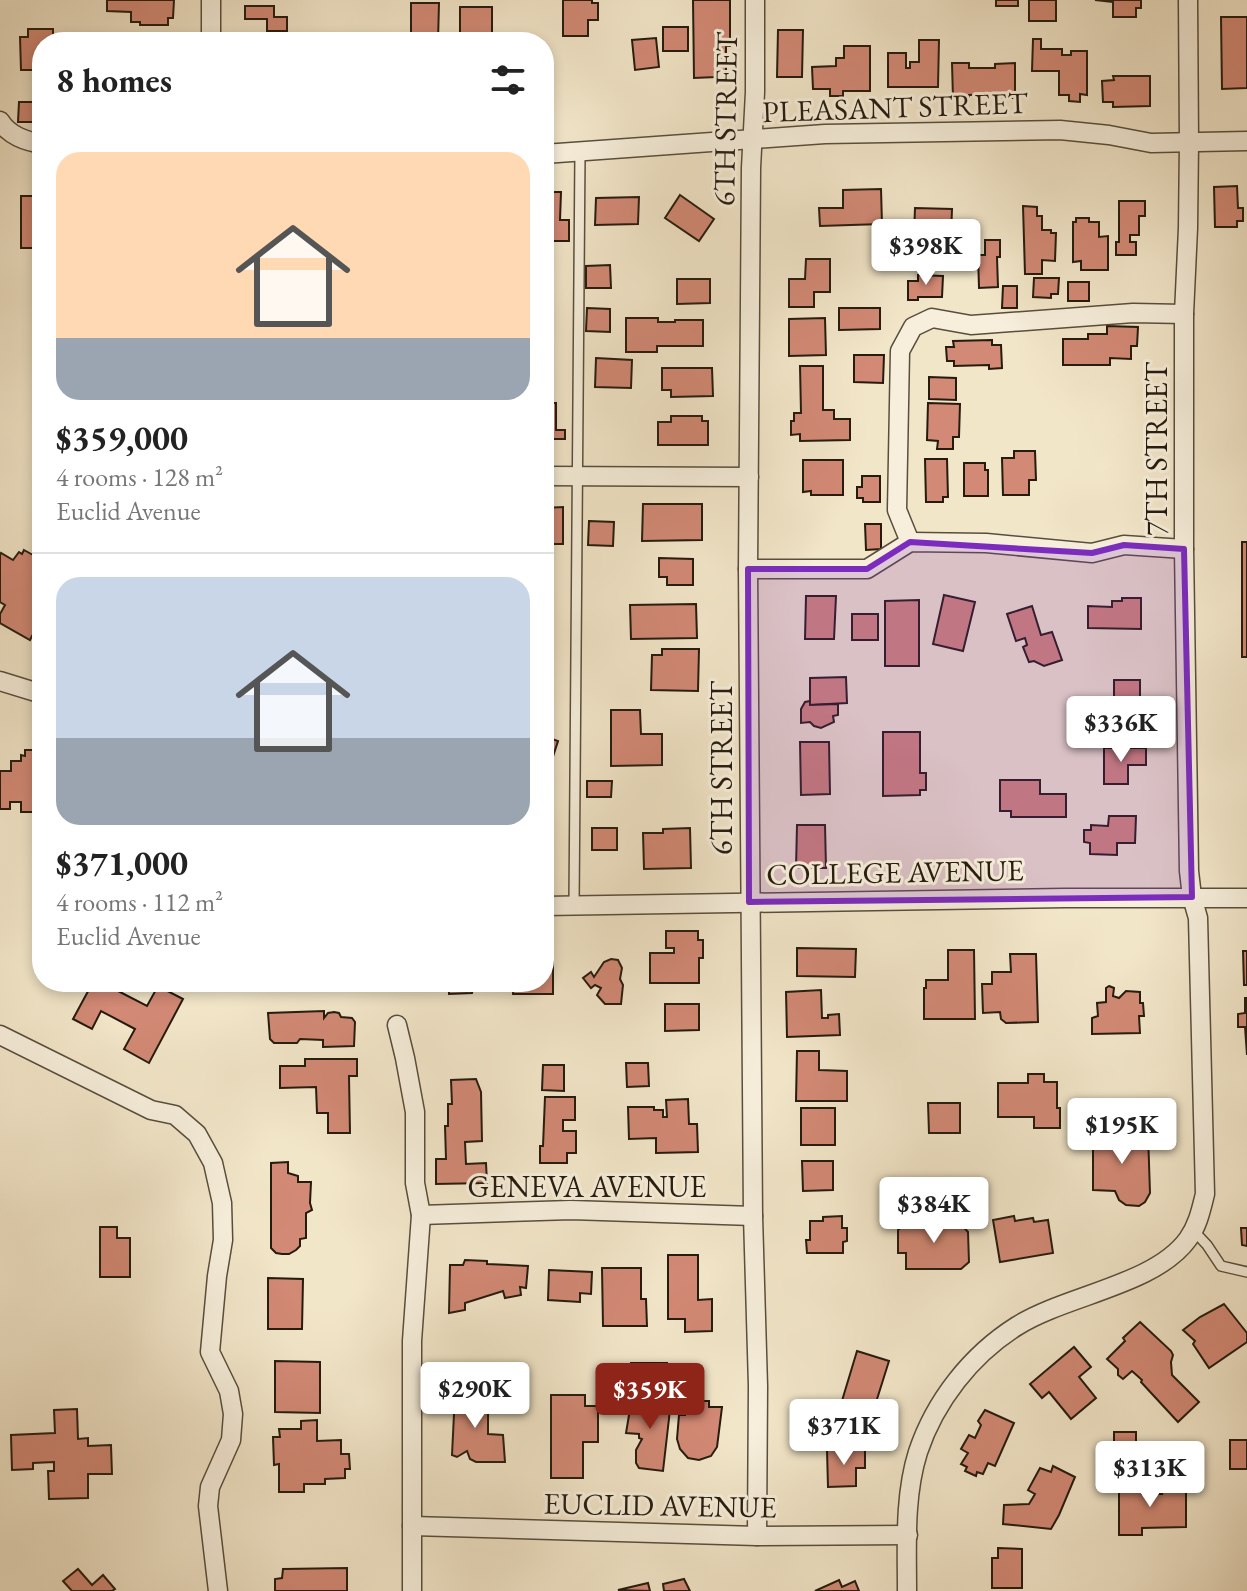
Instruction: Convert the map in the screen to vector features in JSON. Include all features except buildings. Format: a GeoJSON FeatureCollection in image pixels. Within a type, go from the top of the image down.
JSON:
{"type":"FeatureCollection","features":[{"type":"Feature","properties":{"kind":"street"},"geometry":{"type":"LineString","coordinates":[[211,0],[211,32]]}},
{"type":"Feature","properties":{"kind":"street","name":"6TH STREET"},"geometry":{"type":"LineString","coordinates":[[755,0],[748,569],[757,1536]]}},
{"type":"Feature","properties":{"kind":"street","name":"7TH STREET"},"geometry":{"type":"LineString","coordinates":[[1188,0],[1184,549],[1189,871],[1198,918],[1205,1194],[1193,1230]]}},
{"type":"Feature","properties":{"kind":"street"},"geometry":{"type":"LineString","coordinates":[[0,121],[4,129],[32,142]]}},
{"type":"Feature","properties":{"kind":"street","name":"PLEASANT STREET"},"geometry":{"type":"LineString","coordinates":[[554,153],[825,134],[1060,130],[1151,143],[1247,141]]}},
{"type":"Feature","properties":{"kind":"street"},"geometry":{"type":"LineString","coordinates":[[910,542],[897,510],[900,351],[913,327],[932,318],[971,325],[1133,313],[1184,314]]}},
{"type":"Feature","properties":{"kind":"street"},"geometry":{"type":"LineString","coordinates":[[554,476],[749,477]]}},
{"type":"Feature","properties":{"kind":"street"},"geometry":{"type":"LineString","coordinates":[[748,569],[867,569],[910,542],[986,543],[1092,553],[1124,545],[1184,549]]}},
{"type":"Feature","properties":{"kind":"street"},"geometry":{"type":"LineString","coordinates":[[0,681],[32,691]]}},
{"type":"Feature","properties":{"kind":"street","name":"COLLEGE AVENUE"},"geometry":{"type":"LineString","coordinates":[[554,906],[1247,898]]}},
{"type":"Feature","properties":{"kind":"street"},"geometry":{"type":"LineString","coordinates":[[397,1025],[415,1112],[415,1183],[421,1215],[412,1341],[412,1591]]}},
{"type":"Feature","properties":{"kind":"street"},"geometry":{"type":"LineString","coordinates":[[0,1035],[151,1110],[175,1115],[197,1134],[213,1163],[222,1203],[223,1240],[210,1352],[229,1391],[233,1414],[231,1440],[210,1487],[208,1506],[218,1591]]}},
{"type":"Feature","properties":{"kind":"street","name":"GENEVA AVENUE"},"geometry":{"type":"LineString","coordinates":[[421,1215],[571,1210],[753,1216]]}},
{"type":"Feature","properties":{"kind":"street"},"geometry":{"type":"LineString","coordinates":[[907,1591],[910,1489],[918,1453],[931,1419],[957,1379],[988,1346],[1018,1325],[1151,1270],[1172,1257],[1193,1230]]}},
{"type":"Feature","properties":{"kind":"street","name":"EUCLID AVENUE"},"geometry":{"type":"LineString","coordinates":[[412,1526],[757,1536],[908,1535]]}},
{"type":"Feature","properties":{"kind":"lane"},"geometry":{"type":"LineString","coordinates":[[574,905],[580,152]]}},
{"type":"Feature","properties":{"kind":"lane"},"geometry":{"type":"LineString","coordinates":[[1193,1230],[1221,1266],[1247,1272]]}},
{"type":"Feature","properties":{"kind":"highlighted area"},"geometry":{"type":"Polygon","coordinates":[[[910,542],[1092,553],[1124,545],[1184,549],[1192,897],[749,902],[748,569],[867,569],[910,542]]]}}]}
